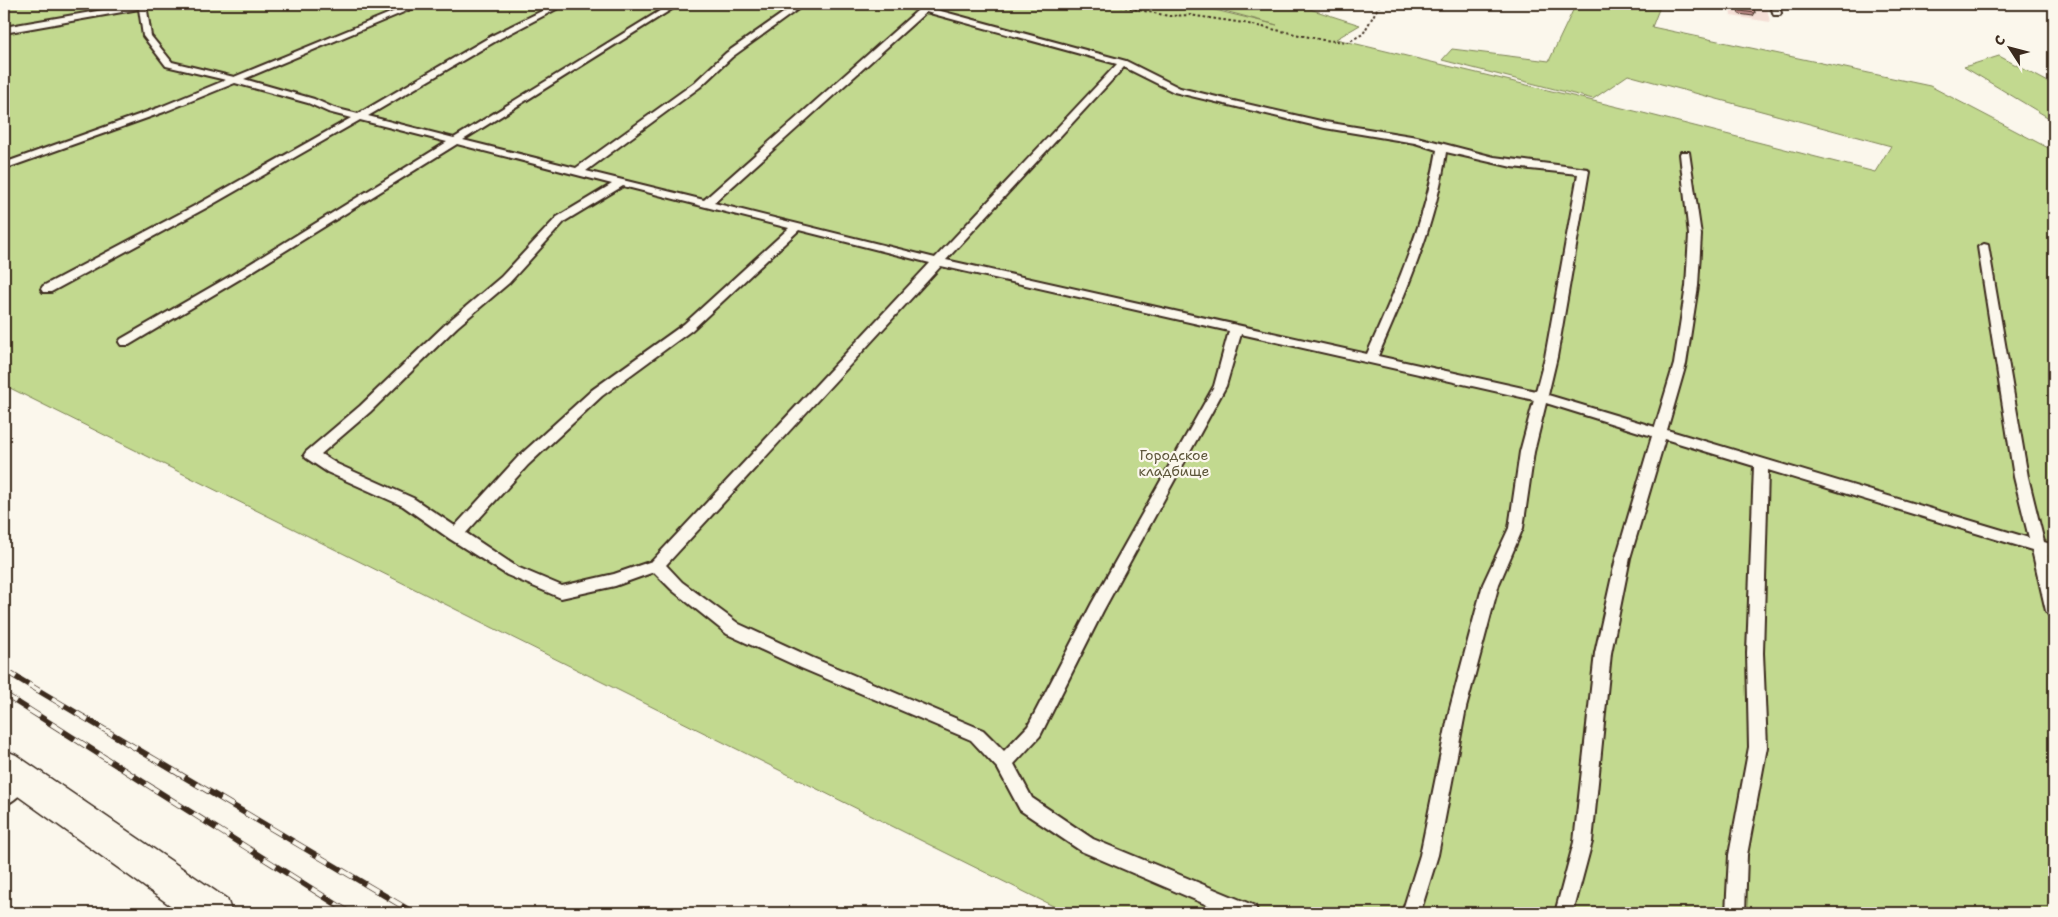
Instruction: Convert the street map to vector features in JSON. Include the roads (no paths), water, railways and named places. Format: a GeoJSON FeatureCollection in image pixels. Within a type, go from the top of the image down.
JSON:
{"type":"FeatureCollection","features":[{"type":"Feature","properties":{"kind":"street"},"geometry":{"type":"LineString","coordinates":[[10,780],[213,913]]}},
{"type":"Feature","properties":{"kind":"lane"},"geometry":{"type":"LineString","coordinates":[[4,166],[161,110],[419,4]]}},
{"type":"Feature","properties":{"kind":"lane"},"geometry":{"type":"LineString","coordinates":[[47,290],[359,117],[498,36],[562,4]]}},
{"type":"Feature","properties":{"kind":"lane"},"geometry":{"type":"LineString","coordinates":[[125,342],[236,277],[676,4]]}},
{"type":"Feature","properties":{"kind":"lane"},"geometry":{"type":"LineString","coordinates":[[578,172],[697,85],[729,54],[801,4]]}},
{"type":"Feature","properties":{"kind":"lane"},"geometry":{"type":"LineString","coordinates":[[906,4],[1123,63],[1177,90],[1325,125],[1417,140],[1476,158],[1560,170],[1584,171],[1552,356],[1527,452],[1516,528],[1488,594],[1458,708],[1429,855],[1411,913]]}},
{"type":"Feature","properties":{"kind":"lane"},"geometry":{"type":"LineString","coordinates":[[1774,4],[1777,13]]}},
{"type":"Feature","properties":{"kind":"lane"},"geometry":{"type":"LineString","coordinates":[[4,30],[141,5],[147,36],[168,64],[236,80],[311,101],[331,110],[938,262],[1541,397],[2054,551]]}},
{"type":"Feature","properties":{"kind":"lane"},"geometry":{"type":"LineString","coordinates":[[706,204],[924,9]]}},
{"type":"Feature","properties":{"kind":"lane"},"geometry":{"type":"LineString","coordinates":[[621,183],[561,219],[506,280],[453,324],[366,409],[311,455],[332,468],[408,502],[455,535],[512,571],[561,592],[615,580],[657,566],[1123,63]]}},
{"type":"Feature","properties":{"kind":"lane"},"geometry":{"type":"LineString","coordinates":[[1371,358],[1410,271],[1440,171],[1442,148]]}},
{"type":"Feature","properties":{"kind":"lane"},"geometry":{"type":"LineString","coordinates":[[1564,913],[1583,842],[1603,653],[1623,558],[1680,364],[1692,286],[1695,235],[1684,154]]}},
{"type":"Feature","properties":{"kind":"lane"},"geometry":{"type":"LineString","coordinates":[[455,535],[523,461],[597,393],[688,327],[797,226]]}},
{"type":"Feature","properties":{"kind":"lane"},"geometry":{"type":"LineString","coordinates":[[1984,247],[2021,477],[2054,610]]}},
{"type":"Feature","properties":{"kind":"lane"},"geometry":{"type":"LineString","coordinates":[[1004,763],[1034,731],[1097,606],[1216,394],[1220,386],[1236,328]]}},
{"type":"Feature","properties":{"kind":"lane"},"geometry":{"type":"LineString","coordinates":[[1735,913],[1738,856],[1758,747],[1755,653],[1761,463]]}},
{"type":"Feature","properties":{"kind":"lane"},"geometry":{"type":"LineString","coordinates":[[657,566],[676,586],[733,629],[807,663],[977,735],[1004,763],[1026,804],[1087,845],[1248,913]]}},
{"type":"Feature","properties":{"kind":"railway"},"geometry":{"type":"LineString","coordinates":[[4,670],[414,913]]}},
{"type":"Feature","properties":{"kind":"railway"},"geometry":{"type":"LineString","coordinates":[[4,694],[350,913]]}},
{"type":"Feature","properties":{"kind":"park label","name":"Городское кладбище"},"geometry":{"type":"Point","coordinates":[1174,464]}}]}
